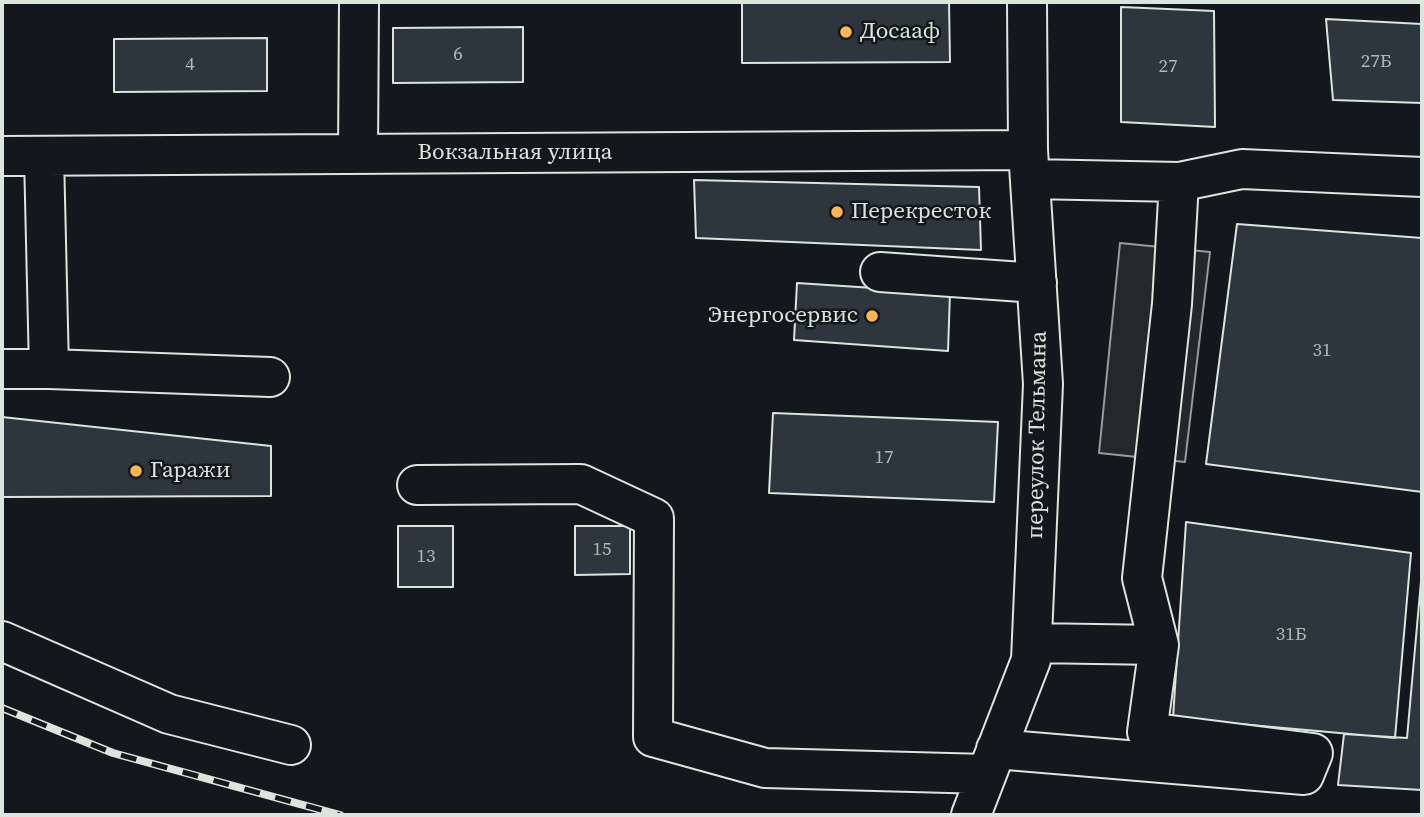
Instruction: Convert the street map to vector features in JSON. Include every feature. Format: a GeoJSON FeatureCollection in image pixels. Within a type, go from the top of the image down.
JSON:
{"type":"FeatureCollection","features":[{"type":"Feature","properties":{"kind":"street"},"geometry":{"type":"LineString","coordinates":[[358,154],[359,2]]}},
{"type":"Feature","properties":{"kind":"street","name":"переулок Тельмана"},"geometry":{"type":"LineString","coordinates":[[971,815],[1031,660],[1043,384],[1029,164],[1027,2]]}},
{"type":"Feature","properties":{"kind":"street","name":"Вокзальная улица"},"geometry":{"type":"LineString","coordinates":[[2,156],[358,154],[1029,164],[1180,182],[1242,169],[1422,177]]}},
{"type":"Feature","properties":{"kind":"street"},"geometry":{"type":"LineString","coordinates":[[44,156],[49,369]]}},
{"type":"Feature","properties":{"kind":"street"},"geometry":{"type":"LineString","coordinates":[[417,485],[581,484],[654,518],[653,737],[765,768],[991,761],[1304,775],[1313,753],[1147,732],[1159,645],[1142,578],[1172,304],[1180,182]]}},
{"type":"Feature","properties":{"kind":"street"},"geometry":{"type":"LineString","coordinates":[[880,272],[1037,283]]}},
{"type":"Feature","properties":{"kind":"street"},"geometry":{"type":"LineString","coordinates":[[2,369],[270,377]]}},
{"type":"Feature","properties":{"kind":"street"},"geometry":{"type":"LineString","coordinates":[[2,641],[169,714],[291,746]]}},
{"type":"Feature","properties":{"kind":"street"},"geometry":{"type":"LineString","coordinates":[[1032,643],[1159,645]]}},
{"type":"Feature","properties":{"kind":"shaded area"},"geometry":{"type":"Polygon","coordinates":[[[1120,243],[1210,252],[1185,462],[1099,453],[1120,243]]]}},
{"type":"Feature","properties":{"kind":"building","name":"Досааф"},"geometry":{"type":"Polygon","coordinates":[[[742,2],[949,2],[950,62],[742,63],[742,2]]]}},
{"type":"Feature","properties":{"kind":"building"},"geometry":{"type":"Polygon","coordinates":[[[1121,7],[1214,11],[1215,127],[1121,122],[1121,7]]]}},
{"type":"Feature","properties":{"kind":"building"},"geometry":{"type":"Polygon","coordinates":[[[1326,19],[1422,24],[1422,103],[1333,100],[1326,19]]]}},
{"type":"Feature","properties":{"kind":"building"},"geometry":{"type":"Polygon","coordinates":[[[523,27],[523,82],[393,83],[393,28],[523,27]]]}},
{"type":"Feature","properties":{"kind":"building"},"geometry":{"type":"Polygon","coordinates":[[[267,38],[267,91],[114,92],[114,39],[267,38]]]}},
{"type":"Feature","properties":{"kind":"building","name":"Перекресток"},"geometry":{"type":"Polygon","coordinates":[[[694,180],[979,187],[981,250],[696,238],[694,180]]]}},
{"type":"Feature","properties":{"kind":"building"},"geometry":{"type":"Polygon","coordinates":[[[1237,224],[1422,238],[1422,492],[1206,464],[1237,224]]]}},
{"type":"Feature","properties":{"kind":"building","name":"Энергосервис"},"geometry":{"type":"Polygon","coordinates":[[[797,283],[950,293],[948,351],[794,340],[797,283]]]}},
{"type":"Feature","properties":{"kind":"building"},"geometry":{"type":"Polygon","coordinates":[[[773,413],[998,422],[994,502],[769,493],[773,413]]]}},
{"type":"Feature","properties":{"kind":"building","name":"Гаражи"},"geometry":{"type":"Polygon","coordinates":[[[2,417],[271,446],[271,496],[2,497],[2,417]]]}},
{"type":"Feature","properties":{"kind":"building"},"geometry":{"type":"Polygon","coordinates":[[[1186,522],[1411,553],[1395,738],[1173,718],[1186,522]]]}},
{"type":"Feature","properties":{"kind":"building"},"geometry":{"type":"Polygon","coordinates":[[[398,526],[453,526],[453,587],[398,587],[398,526]]]}},
{"type":"Feature","properties":{"kind":"building"},"geometry":{"type":"Polygon","coordinates":[[[575,526],[630,526],[630,574],[575,575],[575,526]]]}},
{"type":"Feature","properties":{"kind":"building"},"geometry":{"type":"Polygon","coordinates":[[[1422,570],[1422,790],[1338,785],[1344,734],[1407,738],[1422,570]]]}},
{"type":"Feature","properties":{"kind":"railway"},"geometry":{"type":"LineString","coordinates":[[2,708],[113,753],[340,815]]}},
{"type":"Feature","properties":{"kind":"place","name":"Досааф"},"geometry":{"type":"Point","coordinates":[846,32]}},
{"type":"Feature","properties":{"kind":"place","name":"Перекресток"},"geometry":{"type":"Point","coordinates":[837,212]}},
{"type":"Feature","properties":{"kind":"place","name":"Энергосервис"},"geometry":{"type":"Point","coordinates":[872,316]}},
{"type":"Feature","properties":{"kind":"place","name":"Гаражи"},"geometry":{"type":"Point","coordinates":[136,471]}}]}
